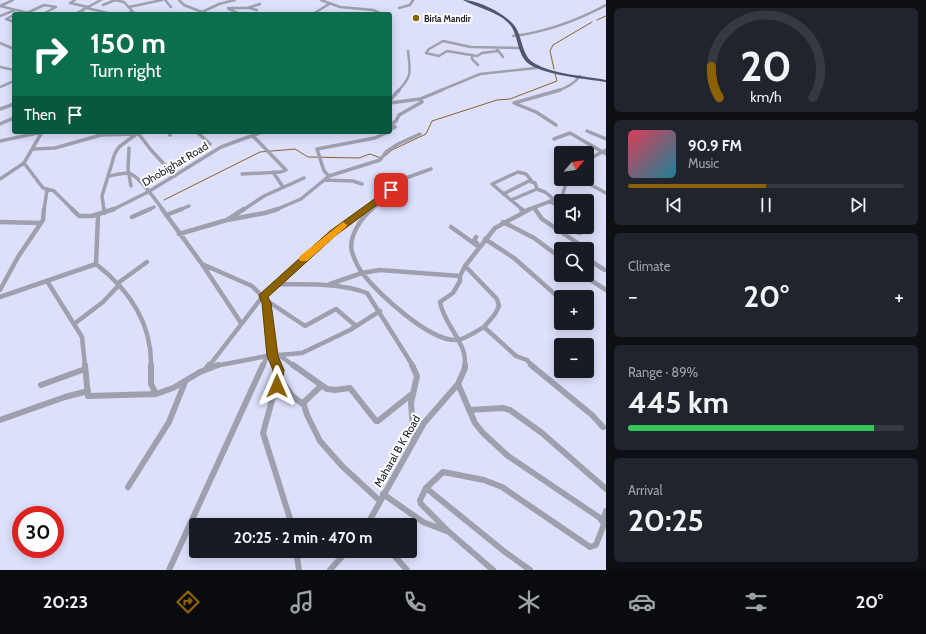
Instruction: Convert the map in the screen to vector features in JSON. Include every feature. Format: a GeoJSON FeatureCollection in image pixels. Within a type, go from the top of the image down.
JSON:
{"type":"FeatureCollection","features":[{"type":"Feature","properties":{"kind":"highway"},"geometry":{"type":"LineString","coordinates":[[459,0],[498,18],[507,24],[515,36]]}},
{"type":"Feature","properties":{"kind":"highway"},"geometry":{"type":"LineString","coordinates":[[465,0],[502,17],[512,24],[519,47],[530,62],[537,67],[606,81]]}},
{"type":"Feature","properties":{"kind":"street"},"geometry":{"type":"LineString","coordinates":[[0,6],[13,0]]}},
{"type":"Feature","properties":{"kind":"street"},"geometry":{"type":"LineString","coordinates":[[75,0],[70,3],[104,12]]}},
{"type":"Feature","properties":{"kind":"street"},"geometry":{"type":"LineString","coordinates":[[80,12],[101,0]]}},
{"type":"Feature","properties":{"kind":"street"},"geometry":{"type":"LineString","coordinates":[[103,5],[114,0],[124,2],[133,12]]}},
{"type":"Feature","properties":{"kind":"street"},"geometry":{"type":"LineString","coordinates":[[129,7],[162,0]]}},
{"type":"Feature","properties":{"kind":"street"},"geometry":{"type":"LineString","coordinates":[[165,0],[171,7]]}},
{"type":"Feature","properties":{"kind":"street"},"geometry":{"type":"LineString","coordinates":[[179,0],[184,5],[202,12],[225,1],[235,0]]}},
{"type":"Feature","properties":{"kind":"street"},"geometry":{"type":"LineString","coordinates":[[321,0],[340,7],[373,10],[378,12]]}},
{"type":"Feature","properties":{"kind":"street"},"geometry":{"type":"LineString","coordinates":[[399,8],[410,5],[413,0]]}},
{"type":"Feature","properties":{"kind":"street"},"geometry":{"type":"LineString","coordinates":[[225,1],[229,8],[236,12]]}},
{"type":"Feature","properties":{"kind":"street"},"geometry":{"type":"LineString","coordinates":[[247,8],[260,4]]}},
{"type":"Feature","properties":{"kind":"street"},"geometry":{"type":"LineString","coordinates":[[316,12],[329,4]]}},
{"type":"Feature","properties":{"kind":"street"},"geometry":{"type":"LineString","coordinates":[[29,12],[44,5],[56,7],[47,12]]}},
{"type":"Feature","properties":{"kind":"street"},"geometry":{"type":"LineString","coordinates":[[515,36],[527,35],[566,24],[586,16],[606,5]]}},
{"type":"Feature","properties":{"kind":"street"},"geometry":{"type":"LineString","coordinates":[[0,6],[22,11]]}},
{"type":"Feature","properties":{"kind":"street"},"geometry":{"type":"LineString","coordinates":[[229,8],[247,8],[257,10]]}},
{"type":"Feature","properties":{"kind":"street"},"geometry":{"type":"LineString","coordinates":[[228,12],[229,8]]}},
{"type":"Feature","properties":{"kind":"street"},"geometry":{"type":"LineString","coordinates":[[0,16],[15,10]]}},
{"type":"Feature","properties":{"kind":"street"},"geometry":{"type":"LineString","coordinates":[[12,16],[6,19],[12,21]]}},
{"type":"Feature","properties":{"kind":"street"},"geometry":{"type":"LineString","coordinates":[[446,51],[439,56],[426,53],[429,49],[443,41],[462,46],[496,48],[519,47]]}},
{"type":"Feature","properties":{"kind":"street"},"geometry":{"type":"LineString","coordinates":[[0,43],[12,48]]}},
{"type":"Feature","properties":{"kind":"street"},"geometry":{"type":"LineString","coordinates":[[436,46],[446,51],[472,55],[498,51]]}},
{"type":"Feature","properties":{"kind":"street"},"geometry":{"type":"LineString","coordinates":[[456,52],[462,46]]}},
{"type":"Feature","properties":{"kind":"street"},"geometry":{"type":"LineString","coordinates":[[496,48],[503,57]]}},
{"type":"Feature","properties":{"kind":"street"},"geometry":{"type":"LineString","coordinates":[[392,98],[405,84],[410,74],[408,51]]}},
{"type":"Feature","properties":{"kind":"street"},"geometry":{"type":"LineString","coordinates":[[472,55],[472,59],[478,66]]}},
{"type":"Feature","properties":{"kind":"street"},"geometry":{"type":"LineString","coordinates":[[0,67],[12,70]]}},
{"type":"Feature","properties":{"kind":"street"},"geometry":{"type":"LineString","coordinates":[[392,100],[420,98],[480,74],[537,67]]}},
{"type":"Feature","properties":{"kind":"street"},"geometry":{"type":"LineString","coordinates":[[556,125],[536,112],[514,102],[564,89],[575,82],[580,76]]}},
{"type":"Feature","properties":{"kind":"street"},"geometry":{"type":"LineString","coordinates":[[0,86],[12,82]]}},
{"type":"Feature","properties":{"kind":"street"},"geometry":{"type":"LineString","coordinates":[[392,123],[396,121],[399,115],[422,102],[420,98]]}},
{"type":"Feature","properties":{"kind":"street"},"geometry":{"type":"LineString","coordinates":[[0,109],[12,105]]}},
{"type":"Feature","properties":{"kind":"street"},"geometry":{"type":"LineString","coordinates":[[0,124],[12,119]]}},
{"type":"Feature","properties":{"kind":"street"},"geometry":{"type":"LineString","coordinates":[[587,131],[606,139]]}},
{"type":"Feature","properties":{"kind":"street"},"geometry":{"type":"LineString","coordinates":[[554,139],[569,133],[605,152]]}},
{"type":"Feature","properties":{"kind":"street"},"geometry":{"type":"LineString","coordinates":[[0,141],[33,134]]}},
{"type":"Feature","properties":{"kind":"street"},"geometry":{"type":"LineString","coordinates":[[0,179],[24,163],[41,134]]}},
{"type":"Feature","properties":{"kind":"street"},"geometry":{"type":"LineString","coordinates":[[33,149],[55,148],[104,134]]}},
{"type":"Feature","properties":{"kind":"street"},"geometry":{"type":"LineString","coordinates":[[104,213],[102,196],[115,153],[119,147],[137,134]]}},
{"type":"Feature","properties":{"kind":"street"},"geometry":{"type":"LineString","coordinates":[[139,134],[175,176]]}},
{"type":"Feature","properties":{"kind":"street"},"geometry":{"type":"LineString","coordinates":[[199,134],[210,144]]}},
{"type":"Feature","properties":{"kind":"street","name":"Dhobighat Road"},"geometry":{"type":"LineString","coordinates":[[98,216],[149,191],[216,150],[255,134]]}},
{"type":"Feature","properties":{"kind":"street"},"geometry":{"type":"LineString","coordinates":[[329,176],[325,174],[317,149],[322,146],[375,138],[383,134]]}},
{"type":"Feature","properties":{"kind":"street"},"geometry":{"type":"LineString","coordinates":[[179,234],[227,220],[265,213],[284,207],[301,199],[329,176],[342,170],[380,160],[386,152],[398,144],[420,134]]}},
{"type":"Feature","properties":{"kind":"street"},"geometry":{"type":"LineString","coordinates":[[242,174],[286,170],[270,151],[252,135]]}},
{"type":"Feature","properties":{"kind":"street"},"geometry":{"type":"LineString","coordinates":[[129,148],[128,169],[131,186]]}},
{"type":"Feature","properties":{"kind":"street"},"geometry":{"type":"LineString","coordinates":[[594,157],[605,152]]}},
{"type":"Feature","properties":{"kind":"street"},"geometry":{"type":"LineString","coordinates":[[24,163],[43,188],[54,191],[79,216],[98,216],[96,264]]}},
{"type":"Feature","properties":{"kind":"street"},"geometry":{"type":"LineString","coordinates":[[205,370],[241,323],[275,284],[332,234],[403,179],[431,169]]}},
{"type":"Feature","properties":{"kind":"street"},"geometry":{"type":"LineString","coordinates":[[273,172],[283,187]]}},
{"type":"Feature","properties":{"kind":"street"},"geometry":{"type":"LineString","coordinates":[[524,211],[492,184],[518,172],[522,172],[536,184],[537,189]]}},
{"type":"Feature","properties":{"kind":"street"},"geometry":{"type":"LineString","coordinates":[[108,176],[129,173],[149,191],[202,264],[241,323]]}},
{"type":"Feature","properties":{"kind":"street"},"geometry":{"type":"LineString","coordinates":[[227,220],[264,196],[304,178]]}},
{"type":"Feature","properties":{"kind":"street"},"geometry":{"type":"LineString","coordinates":[[324,180],[353,181],[362,184]]}},
{"type":"Feature","properties":{"kind":"street"},"geometry":{"type":"LineString","coordinates":[[503,194],[531,180]]}},
{"type":"Feature","properties":{"kind":"street"},"geometry":{"type":"LineString","coordinates":[[511,200],[537,189],[545,192],[553,200],[562,197],[565,186]]}},
{"type":"Feature","properties":{"kind":"street"},"geometry":{"type":"LineString","coordinates":[[593,186],[606,193]]}},
{"type":"Feature","properties":{"kind":"street"},"geometry":{"type":"LineString","coordinates":[[0,290],[18,257],[41,223],[44,215],[47,190]]}},
{"type":"Feature","properties":{"kind":"street"},"geometry":{"type":"LineString","coordinates":[[385,194],[385,199],[382,203],[370,210],[362,218],[352,238],[352,250],[362,273],[389,300],[418,325],[447,338],[458,340],[484,327],[495,314],[499,306],[497,299],[465,266]]}},
{"type":"Feature","properties":{"kind":"street","name":"Maharal B K Road"},"geometry":{"type":"LineString","coordinates":[[371,518],[424,423],[458,384],[466,368],[464,351],[440,302],[453,293],[460,281],[460,276],[465,266],[486,236],[503,222],[524,211],[553,200]]}},
{"type":"Feature","properties":{"kind":"street"},"geometry":{"type":"LineString","coordinates":[[166,215],[189,206]]}},
{"type":"Feature","properties":{"kind":"street"},"geometry":{"type":"LineString","coordinates":[[132,217],[154,207]]}},
{"type":"Feature","properties":{"kind":"street"},"geometry":{"type":"LineString","coordinates":[[534,207],[542,219],[576,242]]}},
{"type":"Feature","properties":{"kind":"street"},"geometry":{"type":"LineString","coordinates":[[0,222],[41,223]]}},
{"type":"Feature","properties":{"kind":"street"},"geometry":{"type":"LineString","coordinates":[[503,222],[534,238],[554,253]]}},
{"type":"Feature","properties":{"kind":"street"},"geometry":{"type":"LineString","coordinates":[[451,227],[480,246]]}},
{"type":"Feature","properties":{"kind":"street"},"geometry":{"type":"LineString","coordinates":[[486,236],[514,258],[554,293]]}},
{"type":"Feature","properties":{"kind":"street"},"geometry":{"type":"LineString","coordinates":[[476,237],[474,241],[480,246]]}},
{"type":"Feature","properties":{"kind":"street"},"geometry":{"type":"LineString","coordinates":[[74,324],[103,302],[118,284],[147,262]]}},
{"type":"Feature","properties":{"kind":"street"},"geometry":{"type":"LineString","coordinates":[[594,263],[605,270]]}},
{"type":"Feature","properties":{"kind":"street"},"geometry":{"type":"LineString","coordinates":[[0,297],[96,264]]}},
{"type":"Feature","properties":{"kind":"street"},"geometry":{"type":"LineString","coordinates":[[96,264],[131,298],[145,331],[151,352],[151,385],[156,394]]}},
{"type":"Feature","properties":{"kind":"street"},"geometry":{"type":"LineString","coordinates":[[202,264],[252,286],[264,298],[305,326],[336,309],[356,326]]}},
{"type":"Feature","properties":{"kind":"street"},"geometry":{"type":"LineString","coordinates":[[329,285],[362,273],[380,270],[460,276]]}},
{"type":"Feature","properties":{"kind":"street"},"geometry":{"type":"LineString","coordinates":[[47,281],[82,337],[88,396],[156,394],[185,382],[205,370],[217,365],[270,356],[295,354],[306,351],[356,326],[380,311]]}},
{"type":"Feature","properties":{"kind":"street"},"geometry":{"type":"LineString","coordinates":[[594,282],[606,290]]}},
{"type":"Feature","properties":{"kind":"street"},"geometry":{"type":"LineString","coordinates":[[275,284],[329,285],[361,290],[367,294],[380,311],[416,372],[411,412],[414,440]]}},
{"type":"Feature","properties":{"kind":"street"},"geometry":{"type":"LineString","coordinates":[[264,298],[270,356],[279,370],[279,380],[263,433],[290,518]]}},
{"type":"Feature","properties":{"kind":"street"},"geometry":{"type":"LineString","coordinates":[[484,327],[516,356],[527,360],[536,370],[592,415],[603,427]]}},
{"type":"Feature","properties":{"kind":"street"},"geometry":{"type":"LineString","coordinates":[[280,355],[327,389],[335,390],[350,388],[377,422],[413,392]]}},
{"type":"Feature","properties":{"kind":"street"},"geometry":{"type":"LineString","coordinates":[[169,570],[270,356]]}},
{"type":"Feature","properties":{"kind":"street"},"geometry":{"type":"LineString","coordinates":[[41,385],[85,368]]}},
{"type":"Feature","properties":{"kind":"street"},"geometry":{"type":"LineString","coordinates":[[128,487],[169,422],[185,382]]}},
{"type":"Feature","properties":{"kind":"street"},"geometry":{"type":"LineString","coordinates":[[284,384],[292,396],[305,407],[307,415],[320,441],[342,466],[380,501]]}},
{"type":"Feature","properties":{"kind":"street"},"geometry":{"type":"LineString","coordinates":[[458,384],[475,423],[483,433],[508,456],[604,524]]}},
{"type":"Feature","properties":{"kind":"street"},"geometry":{"type":"LineString","coordinates":[[303,404],[321,386]]}},
{"type":"Feature","properties":{"kind":"street"},"geometry":{"type":"LineString","coordinates":[[0,420],[38,405],[56,401],[72,394],[88,391]]}},
{"type":"Feature","properties":{"kind":"street"},"geometry":{"type":"LineString","coordinates":[[469,410],[503,408],[514,412],[542,433],[606,489]]}},
{"type":"Feature","properties":{"kind":"street"},"geometry":{"type":"LineString","coordinates":[[493,570],[466,548],[420,502],[426,488],[444,472],[449,472],[467,478],[493,482],[524,500],[590,546],[596,545],[604,524],[606,511]]}},
{"type":"Feature","properties":{"kind":"street"},"geometry":{"type":"LineString","coordinates":[[426,488],[505,552],[530,570]]}},
{"type":"Feature","properties":{"kind":"street"},"geometry":{"type":"LineString","coordinates":[[383,494],[423,522],[449,532]]}},
{"type":"Feature","properties":{"kind":"street"},"geometry":{"type":"LineString","coordinates":[[297,558],[299,570]]}},
{"type":"Feature","properties":{"kind":"street"},"geometry":{"type":"LineString","coordinates":[[330,570],[341,558]]}},
{"type":"Feature","properties":{"kind":"street"},"geometry":{"type":"LineString","coordinates":[[396,558],[407,570]]}},
{"type":"Feature","properties":{"kind":"waterway"},"geometry":{"type":"LineString","coordinates":[[597,20],[606,16]]}},
{"type":"Feature","properties":{"kind":"waterway"},"geometry":{"type":"LineString","coordinates":[[554,69],[550,51],[553,45],[592,22]]}},
{"type":"Feature","properties":{"kind":"waterway"},"geometry":{"type":"LineString","coordinates":[[385,156],[392,150],[426,134],[432,121],[497,100],[510,99],[557,81],[555,74]]}},
{"type":"Feature","properties":{"kind":"waterway"},"geometry":{"type":"LineString","coordinates":[[164,200],[260,152],[295,149],[308,157],[359,158],[370,154],[381,158]]}},
{"type":"Feature","properties":{"kind":"slow traffic"},"geometry":{"type":"LineString","coordinates":[[304,258],[343,225]]}},
{"type":"Feature","properties":{"kind":"place","name":"Birla Mandir"},"geometry":{"type":"Point","coordinates":[416,18]}},
{"type":"Feature","properties":{"kind":"route"},"geometry":{"type":"LineString","coordinates":[[277,386],[279,380],[279,370],[273,356],[266,300],[263,296],[332,234],[391,190]]}}]}
